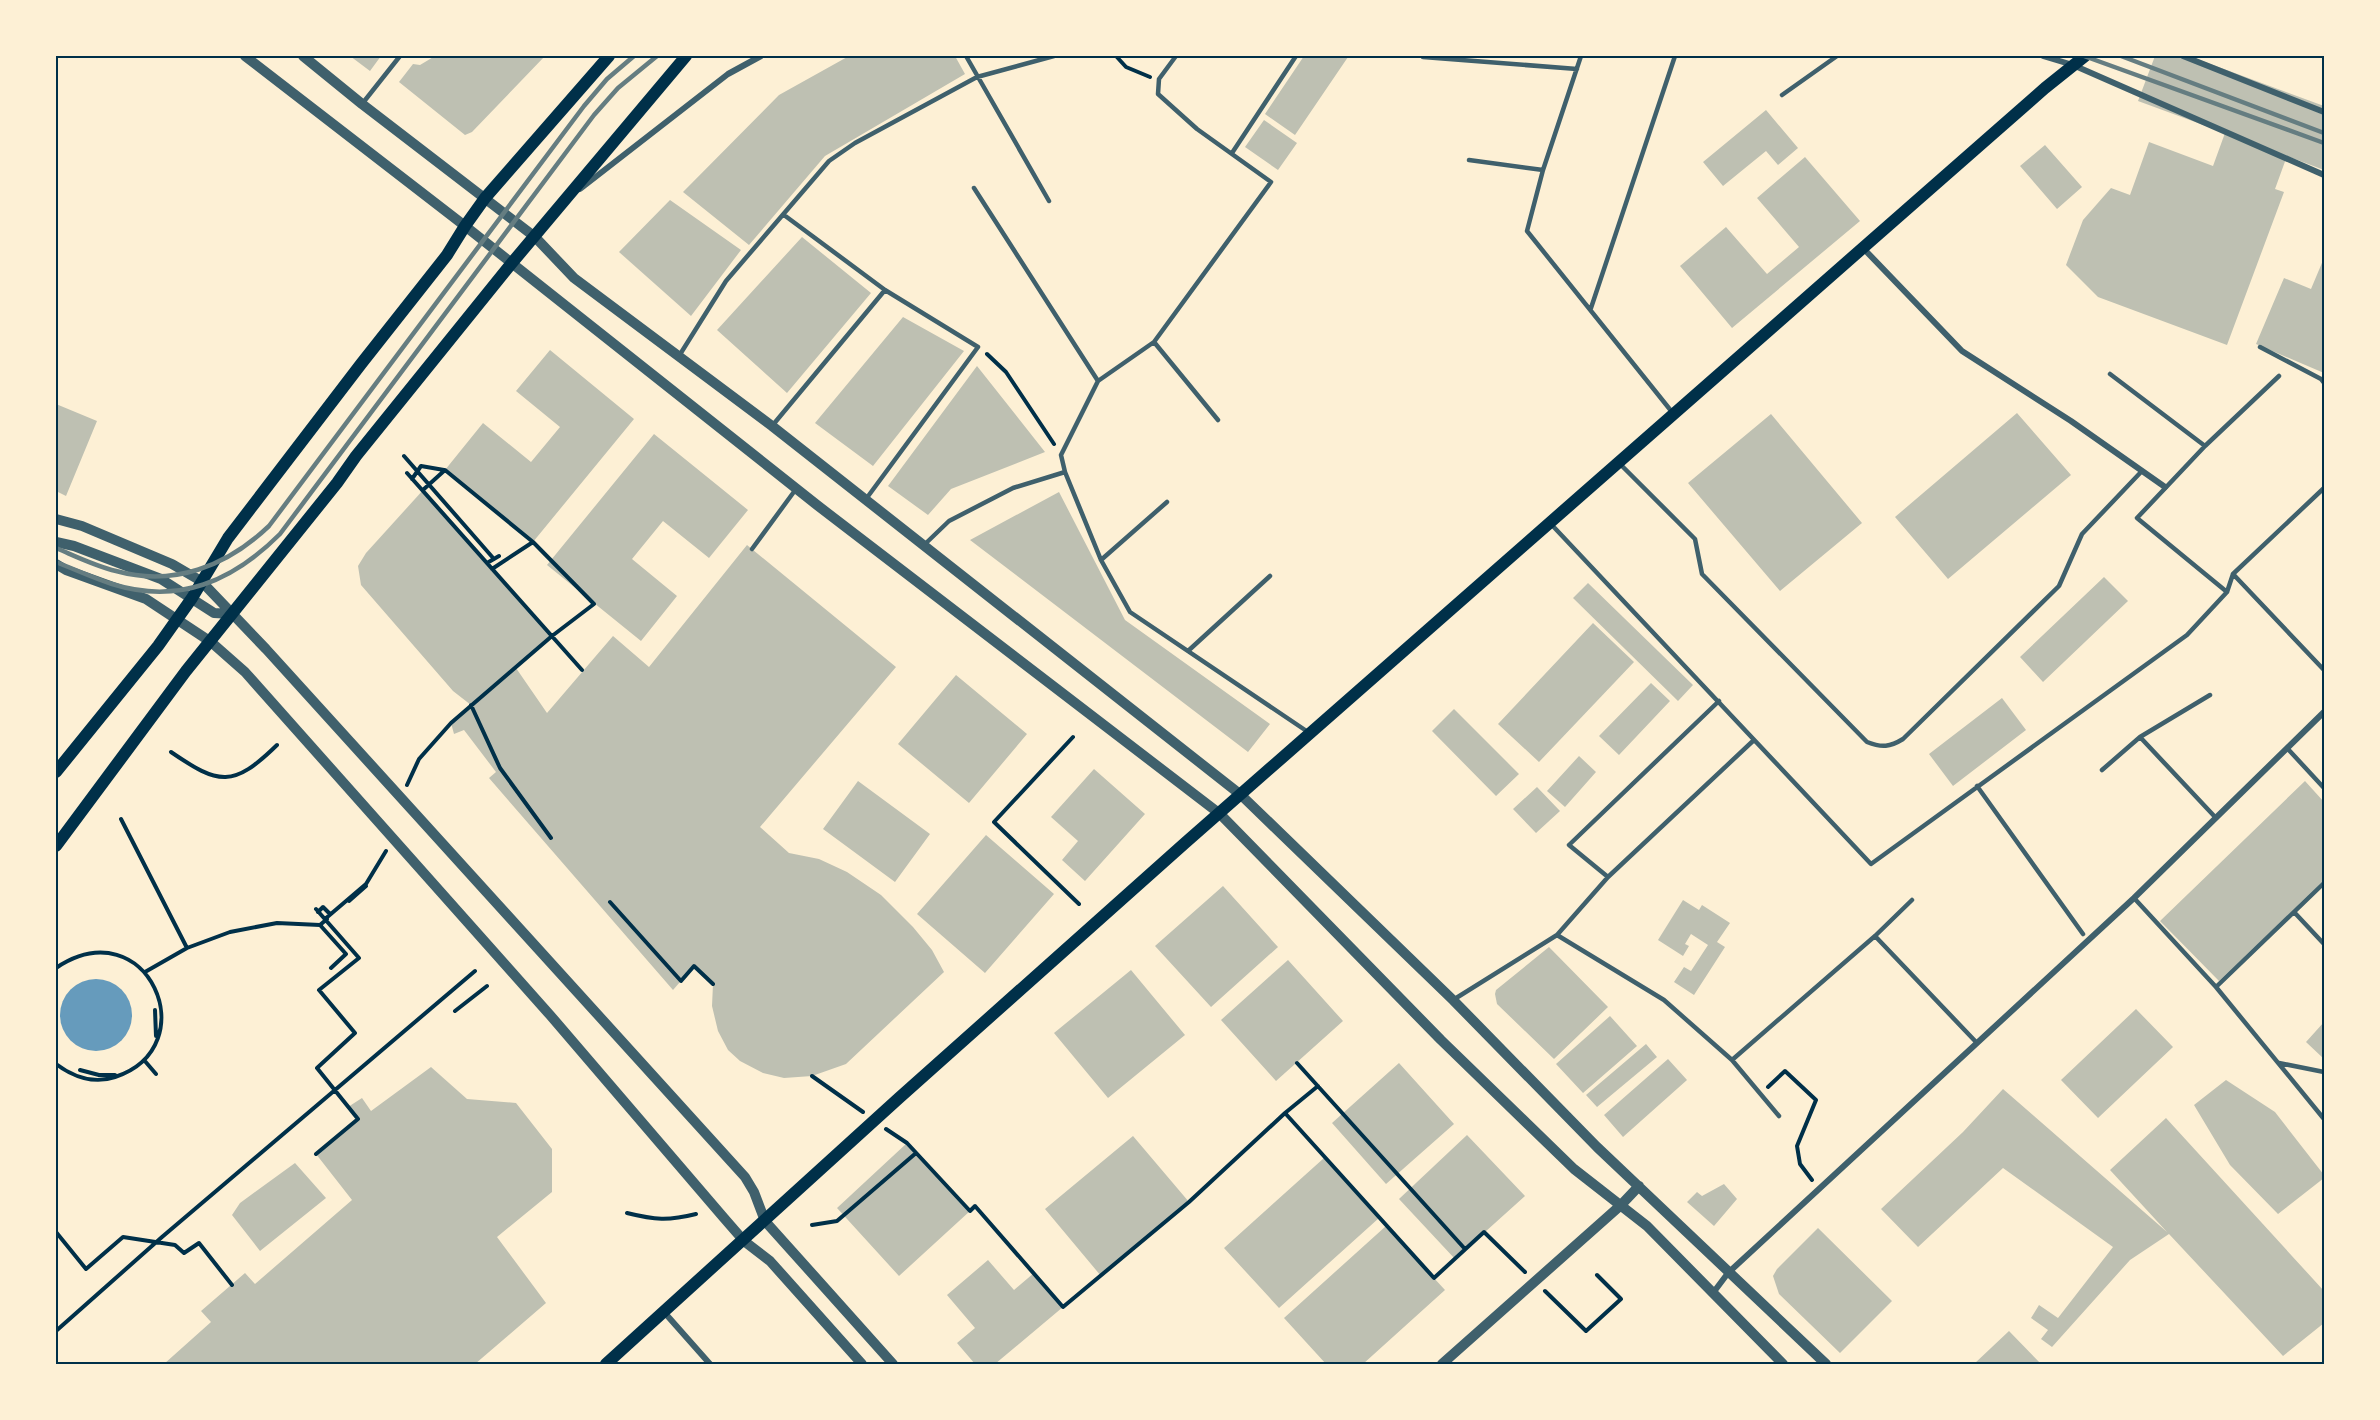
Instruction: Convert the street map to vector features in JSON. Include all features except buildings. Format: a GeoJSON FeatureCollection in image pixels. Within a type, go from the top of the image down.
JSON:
{"type":"FeatureCollection","features":[{"type":"Feature","properties":{"kind":"main road"},"geometry":{"type":"LineString","coordinates":[[56,772],[177,620],[228,538],[447,255],[485,198],[609,56]]}},
{"type":"Feature","properties":{"kind":"main road"},"geometry":{"type":"LineString","coordinates":[[56,846],[186,670],[211,642],[356,456],[511,264],[686,56]]}},
{"type":"Feature","properties":{"kind":"main road"},"geometry":{"type":"LineString","coordinates":[[606,1365],[899,1098],[1185,843],[2045,88],[2085,56]]}},
{"type":"Feature","properties":{"kind":"street"},"geometry":{"type":"LineString","coordinates":[[245,56],[465,226],[796,489],[1220,814],[1441,1040],[1574,1169],[1647,1226],[1783,1365]]}},
{"type":"Feature","properties":{"kind":"street"},"geometry":{"type":"LineString","coordinates":[[303,56],[534,237],[574,278],[772,426],[1241,795],[1453,1000],[1597,1147],[1826,1365]]}},
{"type":"Feature","properties":{"kind":"street"},"geometry":{"type":"LineString","coordinates":[[566,200],[728,74],[761,56]]}},
{"type":"Feature","properties":{"kind":"street"},"geometry":{"type":"LineString","coordinates":[[2043,56],[2073,65],[2325,175]]}},
{"type":"Feature","properties":{"kind":"street"},"geometry":{"type":"LineString","coordinates":[[2183,56],[2325,112]]}},
{"type":"Feature","properties":{"kind":"street"},"geometry":{"type":"LineString","coordinates":[[1863,248],[1962,351],[2071,421],[2165,487]]}},
{"type":"Feature","properties":{"kind":"street"},"geometry":{"type":"LineString","coordinates":[[56,519],[82,526],[172,564],[201,581],[266,649],[746,1177],[765,1221],[893,1365]]}},
{"type":"Feature","properties":{"kind":"street"},"geometry":{"type":"LineString","coordinates":[[56,542],[74,546],[161,579],[214,613],[232,614]]}},
{"type":"Feature","properties":{"kind":"street"},"geometry":{"type":"LineString","coordinates":[[56,564],[66,570],[146,599],[211,642],[245,672],[550,1015],[744,1240],[770,1261],[862,1365]]}},
{"type":"Feature","properties":{"kind":"street"},"geometry":{"type":"LineString","coordinates":[[1712,1293],[1728,1273],[2134,898],[2325,712]]}},
{"type":"Feature","properties":{"kind":"street"},"geometry":{"type":"LineString","coordinates":[[1442,1365],[1621,1205],[1639,1186]]}},
{"type":"Feature","properties":{"kind":"street"},"geometry":{"type":"LineString","coordinates":[[664,1312],[710,1365]]}},
{"type":"Feature","properties":{"kind":"lane"},"geometry":{"type":"LineString","coordinates":[[362,104],[400,56]]}},
{"type":"Feature","properties":{"kind":"lane"},"geometry":{"type":"LineString","coordinates":[[966,56],[1049,201]]}},
{"type":"Feature","properties":{"kind":"lane"},"geometry":{"type":"LineString","coordinates":[[679,356],[726,281],[829,162],[855,143],[977,77],[1054,56]]}},
{"type":"Feature","properties":{"kind":"lane"},"geometry":{"type":"LineString","coordinates":[[1176,56],[1159,80],[1158,94],[1197,129],[1271,183],[1154,342],[1098,381],[1061,455],[1065,472],[1101,560],[1130,612],[1310,733]]}},
{"type":"Feature","properties":{"kind":"lane"},"geometry":{"type":"LineString","coordinates":[[1232,153],[1296,56]]}},
{"type":"Feature","properties":{"kind":"lane"},"geometry":{"type":"LineString","coordinates":[[1581,56],[1543,170],[1527,231],[1674,414]]}},
{"type":"Feature","properties":{"kind":"lane"},"geometry":{"type":"LineString","coordinates":[[1591,308],[1675,56]]}},
{"type":"Feature","properties":{"kind":"lane"},"geometry":{"type":"LineString","coordinates":[[1782,95],[1837,56]]}},
{"type":"Feature","properties":{"kind":"lane"},"geometry":{"type":"LineString","coordinates":[[1423,57],[1577,69]]}},
{"type":"Feature","properties":{"kind":"lane"},"geometry":{"type":"LineString","coordinates":[[1469,160],[1543,170]]}},
{"type":"Feature","properties":{"kind":"lane"},"geometry":{"type":"LineString","coordinates":[[974,188],[1098,381]]}},
{"type":"Feature","properties":{"kind":"lane"},"geometry":{"type":"LineString","coordinates":[[784,215],[885,290],[978,347],[866,499]]}},
{"type":"Feature","properties":{"kind":"lane"},"geometry":{"type":"LineString","coordinates":[[772,426],[885,290]]}},
{"type":"Feature","properties":{"kind":"lane"},"geometry":{"type":"LineString","coordinates":[[1154,342],[1218,420]]}},
{"type":"Feature","properties":{"kind":"lane"},"geometry":{"type":"LineString","coordinates":[[2260,347],[2325,382]]}},
{"type":"Feature","properties":{"kind":"lane"},"geometry":{"type":"LineString","coordinates":[[2110,374],[2205,446]]}},
{"type":"Feature","properties":{"kind":"lane"},"geometry":{"type":"LineString","coordinates":[[2227,591],[2137,518],[2205,446],[2280,376]]}},
{"type":"Feature","properties":{"kind":"lane"},"geometry":{"type":"LineString","coordinates":[[1618,463],[1695,539],[1702,574],[1867,742],[1879,747],[1891,746],[1903,739],[2059,586],[2082,534],[2141,472]]}},
{"type":"Feature","properties":{"kind":"lane"},"geometry":{"type":"LineString","coordinates":[[924,545],[949,521],[1013,488],[1065,472]]}},
{"type":"Feature","properties":{"kind":"lane"},"geometry":{"type":"LineString","coordinates":[[1550,523],[1871,864],[2187,635],[2227,591],[2233,574],[2325,488]]}},
{"type":"Feature","properties":{"kind":"lane"},"geometry":{"type":"LineString","coordinates":[[752,549],[796,489]]}},
{"type":"Feature","properties":{"kind":"lane"},"geometry":{"type":"LineString","coordinates":[[1101,560],[1167,502]]}},
{"type":"Feature","properties":{"kind":"lane"},"geometry":{"type":"LineString","coordinates":[[2233,574],[2325,670]]}},
{"type":"Feature","properties":{"kind":"lane"},"geometry":{"type":"LineString","coordinates":[[1188,651],[1270,576]]}},
{"type":"Feature","properties":{"kind":"lane"},"geometry":{"type":"LineString","coordinates":[[2103,770],[2140,737],[2210,695]]}},
{"type":"Feature","properties":{"kind":"lane"},"geometry":{"type":"LineString","coordinates":[[1608,877],[1569,845],[1719,701]]}},
{"type":"Feature","properties":{"kind":"lane"},"geometry":{"type":"LineString","coordinates":[[2140,737],[2216,818]]}},
{"type":"Feature","properties":{"kind":"lane"},"geometry":{"type":"LineString","coordinates":[[1453,1000],[1557,935],[1608,877],[1754,740]]}},
{"type":"Feature","properties":{"kind":"lane"},"geometry":{"type":"LineString","coordinates":[[2288,748],[2325,788]]}},
{"type":"Feature","properties":{"kind":"lane"},"geometry":{"type":"LineString","coordinates":[[1977,786],[2083,934]]}},
{"type":"Feature","properties":{"kind":"lane"},"geometry":{"type":"LineString","coordinates":[[2216,987],[2325,883]]}},
{"type":"Feature","properties":{"kind":"lane"},"geometry":{"type":"LineString","coordinates":[[2134,898],[2216,987],[2325,1119]]}},
{"type":"Feature","properties":{"kind":"lane"},"geometry":{"type":"LineString","coordinates":[[1732,1060],[1875,936],[1912,900]]}},
{"type":"Feature","properties":{"kind":"lane"},"geometry":{"type":"LineString","coordinates":[[2294,912],[2325,944]]}},
{"type":"Feature","properties":{"kind":"lane"},"geometry":{"type":"LineString","coordinates":[[1557,935],[1664,1000],[1732,1060],[1779,1116]]}},
{"type":"Feature","properties":{"kind":"lane"},"geometry":{"type":"LineString","coordinates":[[1875,936],[1976,1042]]}},
{"type":"Feature","properties":{"kind":"lane"},"geometry":{"type":"LineString","coordinates":[[2279,1063],[2325,1072]]}},
{"type":"Feature","properties":{"kind":"path"},"geometry":{"type":"LineString","coordinates":[[1116,56],[1126,67],[1159,80]]}},
{"type":"Feature","properties":{"kind":"path"},"geometry":{"type":"LineString","coordinates":[[978,347],[1006,372],[1061,455]]}},
{"type":"Feature","properties":{"kind":"path"},"geometry":{"type":"LineString","coordinates":[[404,456],[494,559]]}},
{"type":"Feature","properties":{"kind":"path"},"geometry":{"type":"LineString","coordinates":[[412,479],[421,466],[445,470],[533,542],[594,604],[552,636],[471,705],[500,768],[550,838]]}},
{"type":"Feature","properties":{"kind":"path"},"geometry":{"type":"LineString","coordinates":[[424,489],[445,470]]}},
{"type":"Feature","properties":{"kind":"path"},"geometry":{"type":"LineString","coordinates":[[407,473],[424,489],[582,670]]}},
{"type":"Feature","properties":{"kind":"path"},"geometry":{"type":"LineString","coordinates":[[492,569],[533,542]]}},
{"type":"Feature","properties":{"kind":"path"},"geometry":{"type":"LineString","coordinates":[[488,563],[499,556]]}},
{"type":"Feature","properties":{"kind":"path"},"geometry":{"type":"LineString","coordinates":[[1073,737],[994,822],[1079,904]]}},
{"type":"Feature","properties":{"kind":"path"},"geometry":{"type":"LineString","coordinates":[[171,752],[198,770],[216,777],[226,777],[252,768],[277,745]]}},
{"type":"Feature","properties":{"kind":"path"},"geometry":{"type":"LineString","coordinates":[[121,819],[187,948]]}},
{"type":"Feature","properties":{"kind":"path"},"geometry":{"type":"LineString","coordinates":[[145,972],[187,948],[230,932],[276,923],[320,925],[364,889],[384,860]]}},
{"type":"Feature","properties":{"kind":"path"},"geometry":{"type":"LineString","coordinates":[[610,902],[681,981],[694,966],[713,984]]}},
{"type":"Feature","properties":{"kind":"path"},"geometry":{"type":"LineString","coordinates":[[316,1154],[358,1119],[317,1068],[355,1033],[319,990],[358,958],[317,910],[323,907],[332,915]]}},
{"type":"Feature","properties":{"kind":"path"},"geometry":{"type":"LineString","coordinates":[[320,925],[346,954],[331,968]]}},
{"type":"Feature","properties":{"kind":"path"},"geometry":{"type":"LineString","coordinates":[[56,968],[71,957],[90,952],[110,953],[129,960],[145,972],[156,988],[161,1006],[161,1026],[156,1043],[144,1060],[128,1073],[107,1079],[86,1079],[67,1072],[56,1064]]}},
{"type":"Feature","properties":{"kind":"path"},"geometry":{"type":"LineString","coordinates":[[56,1331],[162,1237],[475,971]]}},
{"type":"Feature","properties":{"kind":"path"},"geometry":{"type":"LineString","coordinates":[[455,1011],[487,986]]}},
{"type":"Feature","properties":{"kind":"path"},"geometry":{"type":"LineString","coordinates":[[155,1010],[156,1043]]}},
{"type":"Feature","properties":{"kind":"path"},"geometry":{"type":"LineString","coordinates":[[144,1060],[156,1074]]}},
{"type":"Feature","properties":{"kind":"path"},"geometry":{"type":"LineString","coordinates":[[1297,1063],[1465,1249]]}},
{"type":"Feature","properties":{"kind":"path"},"geometry":{"type":"LineString","coordinates":[[80,1070],[99,1075],[128,1073]]}},
{"type":"Feature","properties":{"kind":"path"},"geometry":{"type":"LineString","coordinates":[[1760,1095],[1785,1071],[1816,1100],[1797,1146],[1800,1164],[1820,1190]]}},
{"type":"Feature","properties":{"kind":"path"},"geometry":{"type":"LineString","coordinates":[[907,1143],[970,1211],[975,1206],[1063,1307],[1189,1202],[1285,1113],[1318,1086]]}},
{"type":"Feature","properties":{"kind":"path"},"geometry":{"type":"LineString","coordinates":[[1285,1113],[1434,1278],[1484,1232]]}},
{"type":"Feature","properties":{"kind":"path"},"geometry":{"type":"LineString","coordinates":[[812,1225],[837,1221],[916,1153]]}},
{"type":"Feature","properties":{"kind":"path"},"geometry":{"type":"LineString","coordinates":[[627,1213],[651,1220],[669,1220],[696,1214]]}},
{"type":"Feature","properties":{"kind":"path"},"geometry":{"type":"LineString","coordinates":[[56,1232],[86,1269],[123,1237],[175,1245],[184,1253],[199,1243],[232,1284]]}},
{"type":"Feature","properties":{"kind":"path"},"geometry":{"type":"LineString","coordinates":[[1586,1331],[1621,1299],[1597,1275]]}},
{"type":"Feature","properties":{"kind":"water"},"geometry":{"type":"Polygon","coordinates":[[[103,979],[122,989],[130,1001],[132,1015],[130,1029],[122,1041],[110,1049],[89,1051],[70,1041],[62,1029],[60,1008],[70,989],[82,981],[103,979]]]}},
{"type":"Feature","properties":{"kind":"railway"},"geometry":{"type":"LineString","coordinates":[[56,548],[108,569],[158,576],[198,570],[236,552],[253,540],[269,526],[584,106],[607,79],[634,56]]}},
{"type":"Feature","properties":{"kind":"railway"},"geometry":{"type":"LineString","coordinates":[[56,562],[112,584],[137,590],[160,592],[182,590],[224,576],[262,551],[280,534],[594,115],[618,88],[657,56]]}},
{"type":"Feature","properties":{"kind":"railway"},"geometry":{"type":"LineString","coordinates":[[2084,56],[2324,143]]}},
{"type":"Feature","properties":{"kind":"railway"},"geometry":{"type":"LineString","coordinates":[[2121,56],[2324,133]]}}]}
